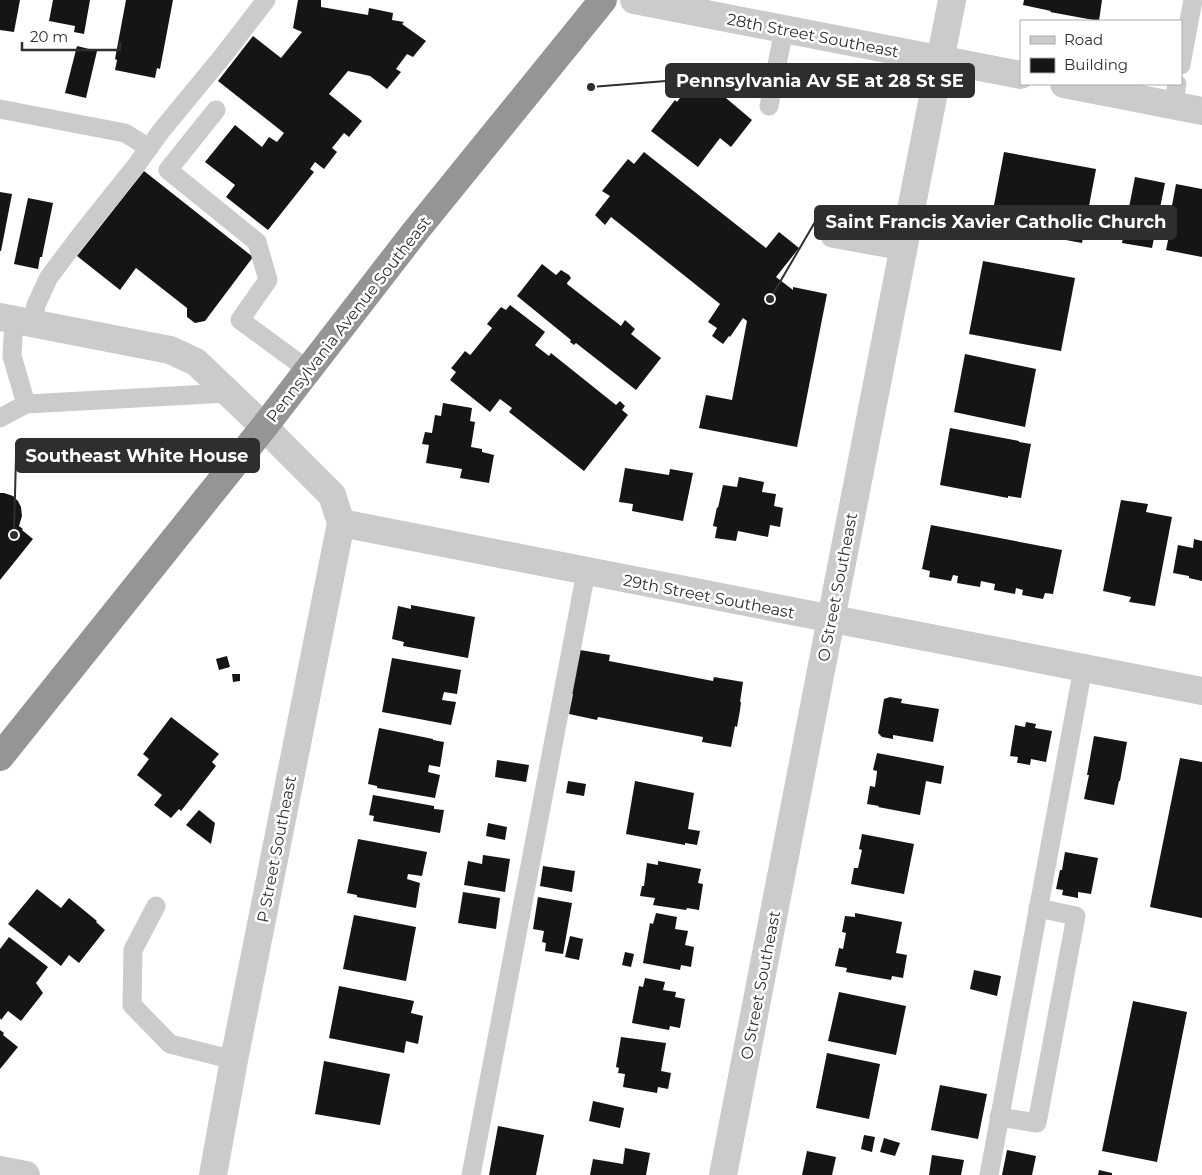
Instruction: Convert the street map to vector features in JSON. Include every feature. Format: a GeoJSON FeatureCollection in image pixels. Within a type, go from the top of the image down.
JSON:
{"type":"FeatureCollection","features":[{"type":"Feature","properties":{"kind":"highway","name":"Pennsylvania Avenue Southeast"},"geometry":{"type":"LineString","coordinates":[[0,756],[264,427],[414,233],[604,0]]}},
{"type":"Feature","properties":{"kind":"street","name":"28th Street Southeast"},"geometry":{"type":"LineString","coordinates":[[634,0],[1020,75]]}},
{"type":"Feature","properties":{"kind":"street","name":"O Street Southeast"},"geometry":{"type":"LineString","coordinates":[[723,1175],[952,0]]}},
{"type":"Feature","properties":{"kind":"street"},"geometry":{"type":"LineString","coordinates":[[1075,85],[1175,94],[1202,111]]}},
{"type":"Feature","properties":{"kind":"street"},"geometry":{"type":"LineString","coordinates":[[16,320],[170,350],[196,362],[332,496],[341,524]]}},
{"type":"Feature","properties":{"kind":"street","name":"29th Street Southeast"},"geometry":{"type":"LineString","coordinates":[[341,524],[1202,691]]}},
{"type":"Feature","properties":{"kind":"street","name":"P Street Southeast"},"geometry":{"type":"LineString","coordinates":[[213,1175],[234,1060],[341,524]]}},
{"type":"Feature","properties":{"kind":"street"},"geometry":{"type":"LineString","coordinates":[[0,1170],[25,1175]]}},
{"type":"Feature","properties":{"kind":"lane"},"geometry":{"type":"LineString","coordinates":[[26,404],[12,356],[16,320],[36,305],[49,277],[167,123],[266,0]]}},
{"type":"Feature","properties":{"kind":"lane"},"geometry":{"type":"LineString","coordinates":[[1182,60],[1193,0]]}},
{"type":"Feature","properties":{"kind":"lane"},"geometry":{"type":"LineString","coordinates":[[769,106],[784,29]]}},
{"type":"Feature","properties":{"kind":"lane"},"geometry":{"type":"LineString","coordinates":[[0,109],[125,133],[149,148]]}},
{"type":"Feature","properties":{"kind":"lane"},"geometry":{"type":"LineString","coordinates":[[216,110],[168,170],[257,242],[268,280],[240,320],[308,370]]}},
{"type":"Feature","properties":{"kind":"lane"},"geometry":{"type":"LineString","coordinates":[[831,238],[903,251]]}},
{"type":"Feature","properties":{"kind":"lane"},"geometry":{"type":"LineString","coordinates":[[0,418],[26,404],[228,393]]}},
{"type":"Feature","properties":{"kind":"lane"},"geometry":{"type":"LineString","coordinates":[[471,1175],[586,572]]}},
{"type":"Feature","properties":{"kind":"lane"},"geometry":{"type":"LineString","coordinates":[[988,1175],[1083,668]]}},
{"type":"Feature","properties":{"kind":"lane"},"geometry":{"type":"LineString","coordinates":[[156,906],[133,950],[132,1005],[170,1044],[234,1060]]}},
{"type":"Feature","properties":{"kind":"lane"},"geometry":{"type":"LineString","coordinates":[[999,1116],[1037,1123],[1076,916],[1038,908]]}},
{"type":"Feature","properties":{"kind":"building"},"geometry":{"type":"Polygon","coordinates":[[[0,0],[20,0],[14,32],[0,30],[0,0]]]}},
{"type":"Feature","properties":{"kind":"building"},"geometry":{"type":"Polygon","coordinates":[[[53,0],[90,0],[84,34],[74,32],[75,26],[49,21],[53,0]]]}},
{"type":"Feature","properties":{"kind":"building"},"geometry":{"type":"Polygon","coordinates":[[[126,0],[173,0],[160,69],[157,68],[155,78],[115,70],[117,60],[115,59],[126,0]]]}},
{"type":"Feature","properties":{"kind":"building"},"geometry":{"type":"Polygon","coordinates":[[[298,0],[321,0],[321,7],[368,15],[369,8],[393,13],[392,20],[404,22],[402,24],[426,41],[413,57],[407,54],[396,69],[401,72],[387,89],[370,76],[348,71],[329,94],[362,121],[349,137],[344,133],[332,148],[337,152],[324,169],[315,162],[310,169],[314,172],[268,230],[226,197],[235,185],[205,162],[235,125],[262,147],[269,137],[277,142],[284,133],[218,81],[253,36],[281,58],[302,32],[293,28],[298,0]]]}},
{"type":"Feature","properties":{"kind":"building"},"geometry":{"type":"Polygon","coordinates":[[[1024,0],[1102,0],[1099,20],[1050,12],[1023,5],[1024,0]]]}},
{"type":"Feature","properties":{"kind":"building"},"geometry":{"type":"Polygon","coordinates":[[[77,46],[97,51],[86,98],[65,93],[77,46]]]}},
{"type":"Feature","properties":{"kind":"building"},"geometry":{"type":"Polygon","coordinates":[[[696,76],[707,82],[752,120],[731,147],[720,138],[698,167],[651,131],[675,100],[677,102],[696,76]]]}},
{"type":"Feature","properties":{"kind":"building"},"geometry":{"type":"Polygon","coordinates":[[[644,152],[766,248],[779,232],[799,248],[776,277],[793,290],[793,287],[827,294],[797,447],[699,428],[706,395],[732,400],[747,321],[743,318],[723,344],[712,336],[717,328],[708,322],[720,304],[611,217],[605,225],[595,215],[610,196],[602,191],[628,159],[634,164],[644,152]]]}},
{"type":"Feature","properties":{"kind":"building"},"geometry":{"type":"Polygon","coordinates":[[[1004,152],[1096,169],[1082,243],[990,226],[1004,152]]]}},
{"type":"Feature","properties":{"kind":"building"},"geometry":{"type":"Polygon","coordinates":[[[144,171],[253,257],[205,321],[195,323],[187,317],[187,308],[136,268],[120,290],[77,256],[144,171]]]}},
{"type":"Feature","properties":{"kind":"building"},"geometry":{"type":"Polygon","coordinates":[[[1135,177],[1165,183],[1152,248],[1122,243],[1135,177]]]}},
{"type":"Feature","properties":{"kind":"building"},"geometry":{"type":"Polygon","coordinates":[[[1176,184],[1202,189],[1202,257],[1166,250],[1173,216],[1170,216],[1176,184]]]}},
{"type":"Feature","properties":{"kind":"building"},"geometry":{"type":"Polygon","coordinates":[[[0,192],[12,194],[1,251],[0,251],[0,192]]]}},
{"type":"Feature","properties":{"kind":"building"},"geometry":{"type":"Polygon","coordinates":[[[28,198],[53,203],[38,269],[14,264],[28,198]]]}},
{"type":"Feature","properties":{"kind":"building"},"geometry":{"type":"Polygon","coordinates":[[[983,261],[1075,278],[1061,351],[969,334],[983,261]]]}},
{"type":"Feature","properties":{"kind":"building"},"geometry":{"type":"Polygon","coordinates":[[[542,264],[556,275],[561,270],[569,275],[571,278],[567,284],[621,326],[625,320],[635,329],[631,334],[661,358],[636,390],[576,343],[574,345],[570,342],[571,340],[517,296],[542,264]]]}},
{"type":"Feature","properties":{"kind":"building"},"geometry":{"type":"Polygon","coordinates":[[[510,305],[545,332],[536,346],[549,356],[551,353],[616,405],[620,401],[625,406],[622,410],[628,415],[584,471],[509,412],[512,408],[500,399],[490,412],[450,380],[456,372],[451,368],[465,351],[470,355],[472,353],[492,328],[487,324],[501,307],[506,310],[510,305]]]}},
{"type":"Feature","properties":{"kind":"building"},"geometry":{"type":"Polygon","coordinates":[[[965,354],[1036,369],[1025,427],[954,412],[965,354]]]}},
{"type":"Feature","properties":{"kind":"building"},"geometry":{"type":"Polygon","coordinates":[[[443,403],[472,408],[470,421],[475,422],[471,447],[482,449],[482,452],[494,455],[489,483],[460,478],[462,469],[426,463],[429,445],[422,444],[425,432],[432,433],[435,415],[441,416],[443,403]]]}},
{"type":"Feature","properties":{"kind":"building"},"geometry":{"type":"Polygon","coordinates":[[[950,428],[1031,444],[1021,498],[1008,496],[1008,498],[940,485],[950,428]]]}},
{"type":"Feature","properties":{"kind":"building"},"geometry":{"type":"Polygon","coordinates":[[[625,468],[669,475],[670,469],[693,473],[683,521],[632,511],[633,504],[619,502],[625,468]]]}},
{"type":"Feature","properties":{"kind":"building"},"geometry":{"type":"Polygon","coordinates":[[[739,477],[764,482],[762,492],[776,494],[774,506],[783,508],[780,527],[770,525],[768,537],[738,531],[736,541],[715,538],[717,527],[713,526],[723,485],[737,487],[739,477]]]}},
{"type":"Feature","properties":{"kind":"building"},"geometry":{"type":"Polygon","coordinates":[[[0,493],[13,496],[18,501],[22,516],[19,526],[33,539],[0,580],[0,493]]]}},
{"type":"Feature","properties":{"kind":"building"},"geometry":{"type":"Polygon","coordinates":[[[1121,500],[1148,504],[1146,512],[1172,517],[1155,606],[1129,602],[1131,597],[1103,591],[1121,500]]]}},
{"type":"Feature","properties":{"kind":"building"},"geometry":{"type":"Polygon","coordinates":[[[931,525],[1062,550],[1053,594],[1045,593],[1043,599],[1022,595],[1023,590],[1016,588],[1015,594],[994,590],[995,584],[981,581],[980,587],[957,583],[958,576],[953,575],[951,581],[929,577],[930,571],[922,569],[931,525]]]}},
{"type":"Feature","properties":{"kind":"building"},"geometry":{"type":"Polygon","coordinates":[[[1194,539],[1202,541],[1202,581],[1173,573],[1178,545],[1193,548],[1194,539]]]}},
{"type":"Feature","properties":{"kind":"building"},"geometry":{"type":"Polygon","coordinates":[[[411,605],[475,617],[468,658],[403,646],[404,642],[392,639],[398,606],[411,609],[411,605]]]}},
{"type":"Feature","properties":{"kind":"building"},"geometry":{"type":"Polygon","coordinates":[[[580,650],[610,655],[609,661],[713,681],[714,677],[743,682],[737,727],[735,726],[731,747],[702,742],[703,737],[598,717],[597,720],[569,714],[573,694],[570,693],[580,650]]]}},
{"type":"Feature","properties":{"kind":"building"},"geometry":{"type":"Polygon","coordinates":[[[227,656],[230,667],[219,670],[216,659],[227,656]]]}},
{"type":"Feature","properties":{"kind":"building"},"geometry":{"type":"Polygon","coordinates":[[[392,658],[461,670],[457,694],[444,692],[442,700],[456,702],[451,725],[382,712],[392,658]]]}},
{"type":"Feature","properties":{"kind":"building"},"geometry":{"type":"Polygon","coordinates":[[[232,674],[240,674],[240,681],[233,682],[232,674]]]}},
{"type":"Feature","properties":{"kind":"building"},"geometry":{"type":"Polygon","coordinates":[[[890,697],[902,699],[901,703],[939,709],[933,742],[893,735],[893,739],[882,737],[878,733],[884,699],[890,697]]]}},
{"type":"Feature","properties":{"kind":"building"},"geometry":{"type":"Polygon","coordinates":[[[171,717],[219,754],[212,762],[216,766],[181,811],[179,809],[171,818],[154,805],[162,795],[137,775],[149,759],[143,754],[171,717]]]}},
{"type":"Feature","properties":{"kind":"building"},"geometry":{"type":"Polygon","coordinates":[[[1026,722],[1036,724],[1035,728],[1052,731],[1046,762],[1031,759],[1030,765],[1017,763],[1018,757],[1010,756],[1015,725],[1025,727],[1026,722]]]}},
{"type":"Feature","properties":{"kind":"building"},"geometry":{"type":"Polygon","coordinates":[[[379,728],[444,742],[440,767],[429,765],[428,772],[440,775],[435,798],[377,788],[377,786],[368,784],[379,728]]]}},
{"type":"Feature","properties":{"kind":"building"},"geometry":{"type":"Polygon","coordinates":[[[1094,736],[1127,742],[1114,805],[1084,799],[1094,736]]]}},
{"type":"Feature","properties":{"kind":"building"},"geometry":{"type":"Polygon","coordinates":[[[877,753],[944,766],[941,784],[926,781],[920,815],[867,804],[870,786],[875,787],[877,771],[873,770],[877,753]]]}},
{"type":"Feature","properties":{"kind":"building"},"geometry":{"type":"Polygon","coordinates":[[[1180,758],[1202,762],[1202,918],[1150,907],[1180,758]]]}},
{"type":"Feature","properties":{"kind":"building"},"geometry":{"type":"Polygon","coordinates":[[[497,760],[529,765],[526,782],[495,777],[497,760]]]}},
{"type":"Feature","properties":{"kind":"building"},"geometry":{"type":"Polygon","coordinates":[[[568,781],[586,784],[584,796],[566,793],[568,781]]]}},
{"type":"Feature","properties":{"kind":"building"},"geometry":{"type":"Polygon","coordinates":[[[635,781],[694,793],[688,829],[700,831],[697,845],[685,843],[685,845],[626,834],[635,781]]]}},
{"type":"Feature","properties":{"kind":"building"},"geometry":{"type":"Polygon","coordinates":[[[373,795],[434,806],[434,809],[444,810],[440,833],[373,821],[374,816],[369,815],[373,795]]]}},
{"type":"Feature","properties":{"kind":"building"},"geometry":{"type":"Polygon","coordinates":[[[199,810],[215,823],[211,844],[186,825],[199,810]]]}},
{"type":"Feature","properties":{"kind":"building"},"geometry":{"type":"Polygon","coordinates":[[[488,823],[507,827],[505,840],[486,836],[488,823]]]}},
{"type":"Feature","properties":{"kind":"building"},"geometry":{"type":"Polygon","coordinates":[[[862,834],[914,844],[904,894],[851,884],[854,868],[858,868],[862,850],[859,849],[862,834]]]}},
{"type":"Feature","properties":{"kind":"building"},"geometry":{"type":"Polygon","coordinates":[[[358,839],[427,852],[422,876],[408,874],[407,879],[420,883],[416,908],[357,897],[357,895],[347,893],[358,839]]]}},
{"type":"Feature","properties":{"kind":"building"},"geometry":{"type":"Polygon","coordinates":[[[1065,852],[1098,858],[1091,894],[1078,892],[1078,898],[1062,895],[1063,890],[1056,889],[1065,852]]]}},
{"type":"Feature","properties":{"kind":"building"},"geometry":{"type":"Polygon","coordinates":[[[483,855],[510,859],[505,892],[464,885],[468,861],[482,864],[483,855]]]}},
{"type":"Feature","properties":{"kind":"building"},"geometry":{"type":"Polygon","coordinates":[[[658,861],[701,869],[698,883],[703,884],[699,910],[653,905],[655,898],[640,896],[642,886],[644,886],[647,863],[658,865],[658,861]]]}},
{"type":"Feature","properties":{"kind":"building"},"geometry":{"type":"Polygon","coordinates":[[[543,866],[575,871],[572,892],[540,886],[543,866]]]}},
{"type":"Feature","properties":{"kind":"building"},"geometry":{"type":"Polygon","coordinates":[[[37,889],[61,908],[69,898],[105,930],[79,963],[69,955],[61,966],[8,924],[37,889]]]}},
{"type":"Feature","properties":{"kind":"building"},"geometry":{"type":"Polygon","coordinates":[[[463,892],[500,898],[496,929],[458,923],[463,892]]]}},
{"type":"Feature","properties":{"kind":"building"},"geometry":{"type":"Polygon","coordinates":[[[538,897],[572,903],[563,954],[545,951],[546,943],[542,942],[544,931],[533,929],[538,897]]]}},
{"type":"Feature","properties":{"kind":"building"},"geometry":{"type":"Polygon","coordinates":[[[656,913],[677,917],[675,929],[688,931],[685,945],[694,947],[691,967],[681,965],[680,970],[643,963],[650,923],[653,924],[656,913]]]}},
{"type":"Feature","properties":{"kind":"building"},"geometry":{"type":"Polygon","coordinates":[[[855,913],[902,922],[896,953],[907,955],[903,978],[892,976],[891,980],[846,972],[847,968],[835,966],[839,948],[843,949],[846,933],[842,932],[845,916],[855,917],[855,913]]]}},
{"type":"Feature","properties":{"kind":"building"},"geometry":{"type":"Polygon","coordinates":[[[354,915],[416,927],[406,981],[343,969],[354,915]]]}},
{"type":"Feature","properties":{"kind":"building"},"geometry":{"type":"Polygon","coordinates":[[[570,936],[583,939],[579,960],[565,957],[570,936]]]}},
{"type":"Feature","properties":{"kind":"building"},"geometry":{"type":"Polygon","coordinates":[[[9,937],[48,967],[36,983],[43,993],[21,1021],[8,1011],[1,1020],[0,1018],[0,949],[9,937]]]}},
{"type":"Feature","properties":{"kind":"building"},"geometry":{"type":"Polygon","coordinates":[[[625,952],[634,954],[631,967],[622,965],[625,952]]]}},
{"type":"Feature","properties":{"kind":"building"},"geometry":{"type":"Polygon","coordinates":[[[974,970],[1001,976],[997,996],[970,989],[974,970]]]}},
{"type":"Feature","properties":{"kind":"building"},"geometry":{"type":"Polygon","coordinates":[[[645,978],[665,982],[663,990],[676,992],[675,997],[685,999],[680,1028],[670,1026],[669,1030],[632,1023],[639,986],[643,987],[645,978]]]}},
{"type":"Feature","properties":{"kind":"building"},"geometry":{"type":"Polygon","coordinates":[[[339,986],[414,1001],[411,1013],[423,1016],[418,1044],[406,1041],[404,1053],[329,1038],[339,986]]]}},
{"type":"Feature","properties":{"kind":"building"},"geometry":{"type":"Polygon","coordinates":[[[839,992],[906,1006],[896,1055],[828,1041],[839,992]]]}},
{"type":"Feature","properties":{"kind":"building"},"geometry":{"type":"Polygon","coordinates":[[[1133,1001],[1187,1012],[1157,1162],[1102,1151],[1133,1001]]]}},
{"type":"Feature","properties":{"kind":"building"},"geometry":{"type":"Polygon","coordinates":[[[0,1030],[4,1033],[3,1035],[18,1047],[0,1069],[0,1030]]]}},
{"type":"Feature","properties":{"kind":"building"},"geometry":{"type":"Polygon","coordinates":[[[621,1037],[666,1043],[661,1071],[671,1073],[668,1089],[658,1087],[657,1093],[623,1087],[625,1074],[618,1073],[619,1068],[616,1067],[621,1037]]]}},
{"type":"Feature","properties":{"kind":"building"},"geometry":{"type":"Polygon","coordinates":[[[827,1053],[880,1064],[869,1119],[816,1108],[827,1053]]]}},
{"type":"Feature","properties":{"kind":"building"},"geometry":{"type":"Polygon","coordinates":[[[324,1061],[390,1074],[380,1125],[315,1114],[324,1061]]]}},
{"type":"Feature","properties":{"kind":"building"},"geometry":{"type":"Polygon","coordinates":[[[940,1085],[987,1094],[978,1139],[931,1130],[940,1085]]]}},
{"type":"Feature","properties":{"kind":"building"},"geometry":{"type":"Polygon","coordinates":[[[593,1101],[624,1108],[620,1128],[589,1121],[593,1101]]]}},
{"type":"Feature","properties":{"kind":"building"},"geometry":{"type":"Polygon","coordinates":[[[498,1126],[544,1135],[536,1175],[489,1175],[498,1126]]]}},
{"type":"Feature","properties":{"kind":"building"},"geometry":{"type":"Polygon","coordinates":[[[864,1135],[875,1137],[872,1152],[861,1149],[864,1135]]]}},
{"type":"Feature","properties":{"kind":"building"},"geometry":{"type":"Polygon","coordinates":[[[884,1138],[900,1143],[895,1156],[880,1152],[884,1138]]]}},
{"type":"Feature","properties":{"kind":"building"},"geometry":{"type":"Polygon","coordinates":[[[625,1148],[650,1153],[646,1175],[590,1175],[593,1159],[623,1164],[625,1148]]]}},
{"type":"Feature","properties":{"kind":"building"},"geometry":{"type":"Polygon","coordinates":[[[1007,1150],[1036,1156],[1032,1175],[1002,1175],[1007,1150]]]}},
{"type":"Feature","properties":{"kind":"building"},"geometry":{"type":"Polygon","coordinates":[[[807,1151],[836,1157],[832,1175],[802,1175],[807,1151]]]}},
{"type":"Feature","properties":{"kind":"building"},"geometry":{"type":"Polygon","coordinates":[[[932,1155],[964,1160],[961,1175],[929,1175],[932,1155]]]}},
{"type":"Feature","properties":{"kind":"building"},"geometry":{"type":"Polygon","coordinates":[[[1099,1170],[1112,1173],[1112,1175],[1098,1175],[1099,1170]]]}},
{"type":"Feature","properties":{"kind":"place","name":"Pennsylvania Av SE at 28 St SE"},"geometry":{"type":"Point","coordinates":[591,87]}},
{"type":"Feature","properties":{"kind":"place","name":"Saint Francis Xavier Catholic Church"},"geometry":{"type":"Point","coordinates":[770,299]}},
{"type":"Feature","properties":{"kind":"place","name":"Southeast White House"},"geometry":{"type":"Point","coordinates":[14,535]}}]}
